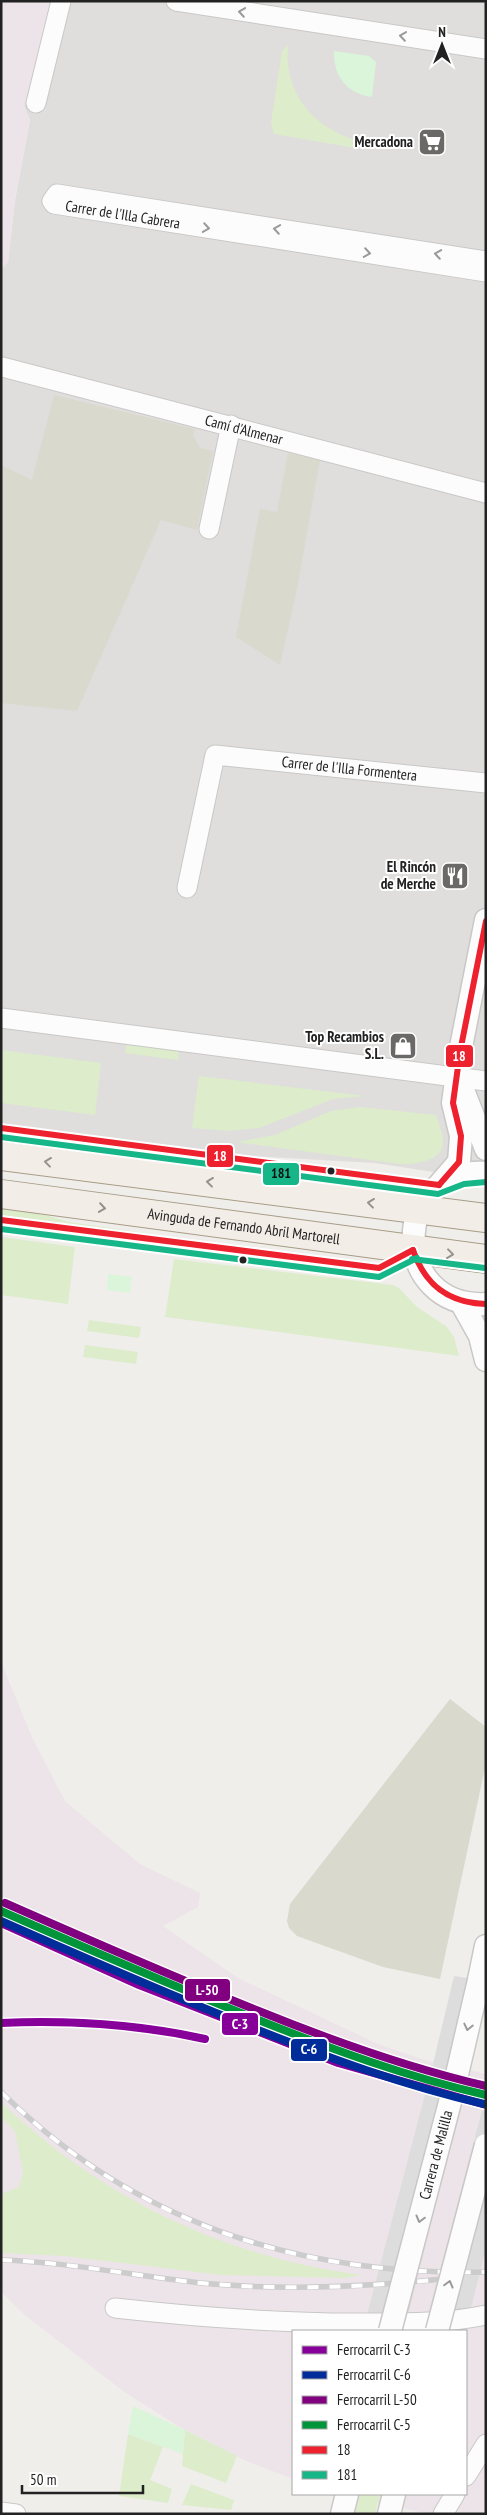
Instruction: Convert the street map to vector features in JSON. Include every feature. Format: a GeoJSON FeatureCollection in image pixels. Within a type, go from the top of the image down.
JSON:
{"type":"FeatureCollection","features":[{"type":"Feature","properties":{"kind":"main road"},"geometry":{"type":"LineString","coordinates":[[1,1156],[486,1218]]}},
{"type":"Feature","properties":{"kind":"main road","name":"Avinguda de Fernando Abril Martorell"},"geometry":{"type":"LineString","coordinates":[[1,1194],[486,1259]]}},
{"type":"Feature","properties":{"kind":"street"},"geometry":{"type":"LineString","coordinates":[[36,103],[61,1]]}},
{"type":"Feature","properties":{"kind":"street"},"geometry":{"type":"LineString","coordinates":[[176,1],[486,49]]}},
{"type":"Feature","properties":{"kind":"street","name":"Carrer de l'Illa Cabrera"},"geometry":{"type":"LineString","coordinates":[[486,261],[57,194],[52,201],[54,204],[486,272]]}},
{"type":"Feature","properties":{"kind":"street","name":"Camí d'Almenar"},"geometry":{"type":"LineString","coordinates":[[2,367],[231,425],[486,494]]}},
{"type":"Feature","properties":{"kind":"street"},"geometry":{"type":"LineString","coordinates":[[210,528],[231,425]]}},
{"type":"Feature","properties":{"kind":"street","name":"Carrer de l'Illa Formentera"},"geometry":{"type":"LineString","coordinates":[[187,888],[215,755],[486,783]]}},
{"type":"Feature","properties":{"kind":"street"},"geometry":{"type":"LineString","coordinates":[[486,920],[453,1103],[461,1136],[459,1162],[419,1209],[413,1229],[413,1250],[420,1270],[426,1279],[442,1294],[462,1302],[486,1304]]}},
{"type":"Feature","properties":{"kind":"street"},"geometry":{"type":"LineString","coordinates":[[1,1018],[486,1081]]}},
{"type":"Feature","properties":{"kind":"street"},"geometry":{"type":"LineString","coordinates":[[457,1077],[486,1149]]}},
{"type":"Feature","properties":{"kind":"street"},"geometry":{"type":"LineString","coordinates":[[439,1185],[462,1175],[486,1173]]}},
{"type":"Feature","properties":{"kind":"street"},"geometry":{"type":"LineString","coordinates":[[462,1302],[480,1336],[486,1360]]}},
{"type":"Feature","properties":{"kind":"street","name":"Carrera de Malilla"},"geometry":{"type":"LineString","coordinates":[[390,2330],[455,2083],[486,1946]]}},
{"type":"Feature","properties":{"kind":"street"},"geometry":{"type":"LineString","coordinates":[[437,2330],[486,2145]]}},
{"type":"Feature","properties":{"kind":"street"},"geometry":{"type":"LineString","coordinates":[[115,2308],[219,2320],[332,2324],[419,2324],[461,2320],[486,2315]]}},
{"type":"Feature","properties":{"kind":"street"},"geometry":{"type":"LineString","coordinates":[[467,2474],[486,2444]]}},
{"type":"Feature","properties":{"kind":"street"},"geometry":{"type":"LineString","coordinates":[[342,2514],[347,2495]]}},
{"type":"Feature","properties":{"kind":"street"},"geometry":{"type":"LineString","coordinates":[[389,2514],[394,2495]]}},
{"type":"Feature","properties":{"kind":"street"},"geometry":{"type":"LineString","coordinates":[[443,2514],[454,2495]]}},
{"type":"Feature","properties":{"kind":"street"},"geometry":{"type":"LineString","coordinates":[[1,2512],[16,2514]]}},
{"type":"Feature","properties":{"kind":"shaded area"},"geometry":{"type":"Polygon","coordinates":[[[1,1],[53,1],[24,106],[30,120],[15,200],[8,262],[1,269],[1,1]]]}},
{"type":"Feature","properties":{"kind":"shaded area"},"geometry":{"type":"Polygon","coordinates":[[[53,1],[486,1],[486,1180],[375,1163],[109,1148],[1,1134],[1,269],[8,262],[15,200],[30,120],[24,106],[53,1]]]}},
{"type":"Feature","properties":{"kind":"shaded area"},"geometry":{"type":"Polygon","coordinates":[[[54,395],[195,429],[193,435],[200,448],[213,451],[197,530],[161,520],[77,711],[1,703],[1,465],[32,480],[54,395]]]}},
{"type":"Feature","properties":{"kind":"shaded area"},"geometry":{"type":"Polygon","coordinates":[[[288,453],[320,460],[297,589],[280,665],[236,637],[260,509],[277,512],[288,453]]]}},
{"type":"Feature","properties":{"kind":"shaded area"},"geometry":{"type":"Polygon","coordinates":[[[1,1662],[32,1737],[65,1801],[140,1864],[200,1893],[198,1907],[163,1926],[238,1978],[378,2044],[422,2059],[486,2074],[486,2514],[429,2514],[341,2495],[467,2495],[467,2330],[292,2330],[292,2479],[246,2461],[178,2426],[123,2391],[26,2316],[1,2292],[1,1662]]]}},
{"type":"Feature","properties":{"kind":"shaded area"},"geometry":{"type":"Polygon","coordinates":[[[450,1699],[486,1727],[486,1763],[440,1979],[383,1967],[297,1936],[289,1928],[287,1921],[290,1904],[450,1699]]]}},
{"type":"Feature","properties":{"kind":"green space"},"geometry":{"type":"Polygon","coordinates":[[[288,45],[288,63],[291,80],[297,95],[317,120],[346,137],[363,142],[355,148],[274,134],[271,123],[282,51],[288,45]]]}},
{"type":"Feature","properties":{"kind":"green space"},"geometry":{"type":"Polygon","coordinates":[[[334,51],[369,56],[376,62],[372,97],[355,92],[343,82],[336,68],[334,51]]]}},
{"type":"Feature","properties":{"kind":"green space"},"geometry":{"type":"Polygon","coordinates":[[[127,1042],[179,1049],[178,1060],[125,1053],[127,1042]]]}},
{"type":"Feature","properties":{"kind":"green space"},"geometry":{"type":"Polygon","coordinates":[[[1,1050],[101,1063],[95,1115],[1,1103],[1,1050]]]}},
{"type":"Feature","properties":{"kind":"green space"},"geometry":{"type":"Polygon","coordinates":[[[199,1076],[365,1096],[333,1099],[259,1128],[229,1131],[192,1128],[199,1076]]]}},
{"type":"Feature","properties":{"kind":"green space"},"geometry":{"type":"Polygon","coordinates":[[[360,1107],[436,1115],[441,1129],[442,1149],[433,1158],[426,1161],[400,1164],[236,1142],[275,1135],[331,1111],[360,1107]]]}},
{"type":"Feature","properties":{"kind":"green space"},"geometry":{"type":"Polygon","coordinates":[[[1,1134],[379,1183],[381,1192],[1,1142],[1,1134]]]}},
{"type":"Feature","properties":{"kind":"green space"},"geometry":{"type":"Polygon","coordinates":[[[1,1208],[42,1214],[69,1222],[152,1234],[148,1236],[1,1217],[1,1208]]]}},
{"type":"Feature","properties":{"kind":"green space"},"geometry":{"type":"Polygon","coordinates":[[[2,1237],[75,1247],[68,1304],[1,1295],[2,1237]]]}},
{"type":"Feature","properties":{"kind":"green space"},"geometry":{"type":"Polygon","coordinates":[[[174,1259],[393,1285],[399,1288],[417,1307],[446,1326],[454,1337],[459,1356],[165,1317],[174,1259]]]}},
{"type":"Feature","properties":{"kind":"green space"},"geometry":{"type":"Polygon","coordinates":[[[108,1274],[132,1277],[130,1293],[107,1290],[108,1274]]]}},
{"type":"Feature","properties":{"kind":"green space"},"geometry":{"type":"Polygon","coordinates":[[[89,1320],[141,1327],[139,1338],[87,1331],[89,1320]]]}},
{"type":"Feature","properties":{"kind":"green space"},"geometry":{"type":"Polygon","coordinates":[[[85,1345],[138,1352],[136,1364],[83,1357],[85,1345]]]}},
{"type":"Feature","properties":{"kind":"green space"},"geometry":{"type":"Polygon","coordinates":[[[1,2102],[80,2167],[123,2194],[167,2218],[213,2238],[261,2254],[310,2266],[361,2275],[345,2278],[221,2275],[65,2256],[1,2253],[1,2194],[19,2187],[23,2172],[15,2131],[1,2117],[1,2102]]]}},
{"type":"Feature","properties":{"kind":"green space"},"geometry":{"type":"Polygon","coordinates":[[[133,2406],[185,2430],[183,2454],[128,2434],[133,2406]]]}},
{"type":"Feature","properties":{"kind":"green space"},"geometry":{"type":"Polygon","coordinates":[[[185,2430],[237,2456],[226,2483],[182,2466],[185,2430]]]}},
{"type":"Feature","properties":{"kind":"green space"},"geometry":{"type":"Polygon","coordinates":[[[128,2434],[163,2447],[150,2480],[172,2489],[168,2503],[119,2496],[128,2434]]]}},
{"type":"Feature","properties":{"kind":"green space"},"geometry":{"type":"Polygon","coordinates":[[[191,2484],[234,2500],[231,2510],[182,2505],[191,2484]]]}},
{"type":"Feature","properties":{"kind":"green space"},"geometry":{"type":"Polygon","coordinates":[[[360,2495],[380,2495],[375,2514],[355,2514],[360,2495]]]}},
{"type":"Feature","properties":{"kind":"pier"},"geometry":{"type":"Polygon","coordinates":[[[454,1976],[486,1981],[486,2002],[404,2330],[363,2330],[432,2068],[454,1976]]]}},
{"type":"Feature","properties":{"kind":"pier"},"geometry":{"type":"Polygon","coordinates":[[[486,2095],[486,2249],[465,2330],[424,2330],[486,2095]]]}},
{"type":"Feature","properties":{"kind":"railway"},"geometry":{"type":"LineString","coordinates":[[1,2092],[53,2138],[107,2176],[164,2208],[224,2233],[286,2252],[351,2264],[417,2271],[486,2272]]}},
{"type":"Feature","properties":{"kind":"railway"},"geometry":{"type":"LineString","coordinates":[[1,2260],[76,2266],[201,2283],[264,2287],[358,2286],[452,2278]]}},
{"type":"Feature","properties":{"kind":"rail line","name":"L-50"},"geometry":{"type":"LineString","coordinates":[[5,1903],[163,1972],[315,2033],[399,2062],[486,2086]]}},
{"type":"Feature","properties":{"kind":"rail line","name":"C-5"},"geometry":{"type":"LineString","coordinates":[[1,1911],[192,1993],[312,2041],[398,2071],[486,2095]]}},
{"type":"Feature","properties":{"kind":"rail line","name":"C-6"},"geometry":{"type":"LineString","coordinates":[[1,1921],[190,2002],[310,2050],[396,2080],[484,2104]]}},
{"type":"Feature","properties":{"kind":"rail line","name":"C-3"},"geometry":{"type":"LineString","coordinates":[[1,1923],[139,1985],[338,2063],[486,2105]]}},
{"type":"Feature","properties":{"kind":"rail line","name":"C-3"},"geometry":{"type":"LineString","coordinates":[[1,2023],[103,2024],[205,2039]]}},
{"type":"Feature","properties":{"kind":"transit line","name":"18"},"geometry":{"type":"LineString","coordinates":[[439,1185],[459,1162],[461,1136],[453,1103],[460,1052],[486,921]]}},
{"type":"Feature","properties":{"kind":"transit line","name":"18"},"geometry":{"type":"LineString","coordinates":[[1,1128],[439,1185]]}},
{"type":"Feature","properties":{"kind":"transit line","name":"181"},"geometry":{"type":"LineString","coordinates":[[1,1137],[438,1194],[464,1184],[486,1182]]}},
{"type":"Feature","properties":{"kind":"transit line","name":"18"},"geometry":{"type":"LineString","coordinates":[[1,1220],[379,1268],[413,1250]]}},
{"type":"Feature","properties":{"kind":"transit line","name":"181"},"geometry":{"type":"LineString","coordinates":[[1,1229],[379,1277],[417,1258]]}},
{"type":"Feature","properties":{"kind":"transit line","name":"18"},"geometry":{"type":"LineString","coordinates":[[413,1250],[424,1273],[440,1290],[460,1300],[486,1304]]}},
{"type":"Feature","properties":{"kind":"transit line","name":"181"},"geometry":{"type":"LineString","coordinates":[[412,1259],[485,1268]]}},
{"type":"Feature","properties":{"kind":"place","name":"Mercadona"},"geometry":{"type":"Point","coordinates":[432,142]}},
{"type":"Feature","properties":{"kind":"place","name":"El Rincón de Merche"},"geometry":{"type":"Point","coordinates":[455,876]}},
{"type":"Feature","properties":{"kind":"place","name":"Top Recambios S.L."},"geometry":{"type":"Point","coordinates":[403,1046]}}]}
